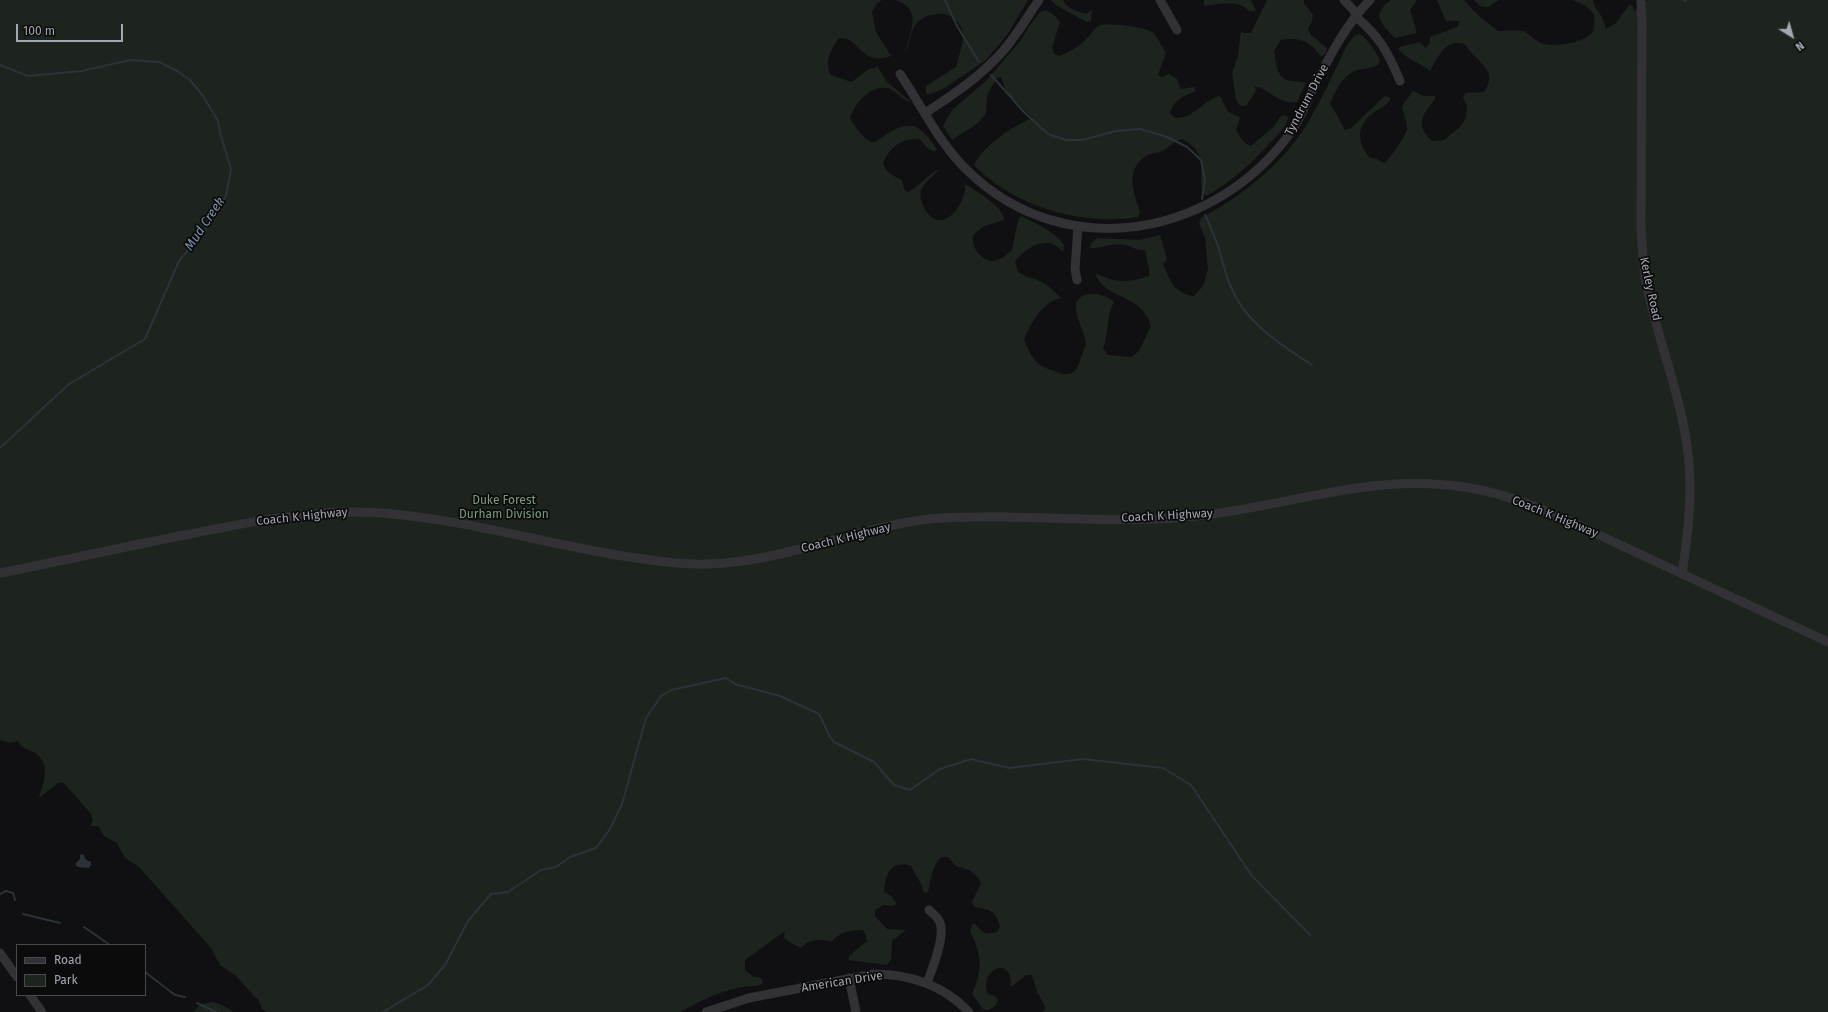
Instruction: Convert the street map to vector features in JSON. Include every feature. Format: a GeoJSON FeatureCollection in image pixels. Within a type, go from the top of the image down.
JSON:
{"type":"FeatureCollection","features":[{"type":"Feature","properties":{"kind":"street"},"geometry":{"type":"LineString","coordinates":[[926,113],[964,86],[992,63],[1014,36],[1039,0]]}},
{"type":"Feature","properties":{"kind":"street"},"geometry":{"type":"LineString","coordinates":[[1160,0],[1177,30]]}},
{"type":"Feature","properties":{"kind":"street"},"geometry":{"type":"LineString","coordinates":[[1344,0],[1384,46],[1400,81]]}},
{"type":"Feature","properties":{"kind":"street","name":"Tyndrum Drive"},"geometry":{"type":"LineString","coordinates":[[900,74],[948,148],[960,163],[977,179],[1020,207],[1049,218],[1078,226],[1126,228],[1163,222],[1207,205],[1238,186],[1269,160],[1294,129],[1336,47],[1356,15],[1370,0]]}},
{"type":"Feature","properties":{"kind":"street","name":"Kerley Road"},"geometry":{"type":"LineString","coordinates":[[1641,0],[1642,248],[1648,290],[1683,421],[1688,454],[1690,482],[1689,517],[1682,574]]}},
{"type":"Feature","properties":{"kind":"street"},"geometry":{"type":"LineString","coordinates":[[1077,280],[1075,269],[1078,226]]}},
{"type":"Feature","properties":{"kind":"street","name":"Coach K Highway"},"geometry":{"type":"LineString","coordinates":[[0,573],[235,525],[321,513],[350,512],[404,515],[515,534],[604,553],[662,562],[703,564],[753,560],[882,528],[930,519],[969,517],[1158,520],[1223,513],[1367,486],[1425,483],[1468,488],[1522,502],[1548,511],[1828,642]]}},
{"type":"Feature","properties":{"kind":"street"},"geometry":{"type":"LineString","coordinates":[[927,983],[940,943],[941,930],[938,919],[929,910]]}},
{"type":"Feature","properties":{"kind":"street"},"geometry":{"type":"LineString","coordinates":[[1,957],[16,976]]}},
{"type":"Feature","properties":{"kind":"street","name":"American Drive"},"geometry":{"type":"LineString","coordinates":[[706,1012],[749,998],[849,978],[873,974],[891,974],[908,977],[927,983],[944,991],[970,1012]]}},
{"type":"Feature","properties":{"kind":"street"},"geometry":{"type":"LineString","coordinates":[[849,978],[856,1012]]}},
{"type":"Feature","properties":{"kind":"street"},"geometry":{"type":"LineString","coordinates":[[31,996],[42,1012]]}},
{"type":"Feature","properties":{"kind":"green space","name":"Duke Forest Durham Division"},"geometry":{"type":"Polygon","coordinates":[[[0,0],[882,0],[877,3],[872,12],[876,32],[891,56],[873,58],[866,55],[852,42],[839,38],[829,56],[829,70],[831,75],[851,82],[866,71],[878,67],[886,81],[911,102],[907,101],[890,89],[874,89],[859,102],[850,118],[860,133],[866,139],[874,143],[897,128],[904,126],[916,127],[928,137],[937,149],[934,152],[926,147],[920,139],[907,140],[893,148],[883,163],[888,172],[902,180],[904,189],[908,192],[940,169],[924,185],[920,194],[924,208],[934,219],[944,220],[954,213],[962,201],[965,184],[995,205],[1003,215],[1004,220],[984,226],[973,235],[973,243],[975,248],[983,258],[995,261],[1012,250],[1018,220],[1021,216],[1045,228],[1060,240],[1064,245],[1063,252],[1050,243],[1045,243],[1035,245],[1026,250],[1015,261],[1018,272],[1046,284],[1061,298],[1049,303],[1043,308],[1030,326],[1024,339],[1030,353],[1043,367],[1059,373],[1069,374],[1076,369],[1086,344],[1076,306],[1078,300],[1083,296],[1098,294],[1114,302],[1111,307],[1103,348],[1108,355],[1131,357],[1139,351],[1151,326],[1146,315],[1140,308],[1106,288],[1100,282],[1095,273],[1109,279],[1122,281],[1134,280],[1149,276],[1145,250],[1139,250],[1120,244],[1090,248],[1091,243],[1097,238],[1140,240],[1160,235],[1167,259],[1163,264],[1168,276],[1174,286],[1182,293],[1194,296],[1203,286],[1208,269],[1205,237],[1199,224],[1201,218],[1233,199],[1248,188],[1276,163],[1300,135],[1325,92],[1347,45],[1355,35],[1360,34],[1366,39],[1380,60],[1378,65],[1357,70],[1347,75],[1340,84],[1330,103],[1345,130],[1351,128],[1385,96],[1391,98],[1385,105],[1374,112],[1367,119],[1363,124],[1360,136],[1363,147],[1370,158],[1377,159],[1384,163],[1398,147],[1406,132],[1407,126],[1402,106],[1413,91],[1424,96],[1435,96],[1435,99],[1422,120],[1423,130],[1432,141],[1444,140],[1461,126],[1466,117],[1467,106],[1463,97],[1466,93],[1484,92],[1488,84],[1488,72],[1466,45],[1459,43],[1448,46],[1440,54],[1430,71],[1405,56],[1398,49],[1402,46],[1420,42],[1426,48],[1430,42],[1430,37],[1457,27],[1460,21],[1446,21],[1437,0],[1464,0],[1498,31],[1523,31],[1541,43],[1560,45],[1581,40],[1591,34],[1593,30],[1595,21],[1591,10],[1579,2],[1572,0],[1593,0],[1594,5],[1602,17],[1606,29],[1616,23],[1629,5],[1633,6],[1634,11],[1648,0],[1828,0],[1828,1012],[1043,1012],[1045,1008],[1044,1004],[1037,992],[1032,975],[1026,975],[1011,987],[1010,976],[1006,970],[1002,968],[991,972],[986,986],[988,994],[995,996],[998,1000],[995,1006],[989,1010],[983,1009],[972,994],[978,977],[980,962],[977,947],[970,931],[973,923],[986,933],[997,932],[1000,926],[994,914],[988,910],[975,907],[972,902],[981,883],[977,876],[968,870],[957,867],[948,857],[941,857],[931,877],[928,892],[924,893],[921,884],[911,866],[904,864],[898,865],[890,870],[888,874],[884,892],[891,896],[897,904],[892,906],[884,905],[875,910],[875,916],[887,929],[906,930],[892,941],[891,959],[887,965],[849,960],[849,956],[867,941],[863,930],[845,932],[832,942],[815,940],[807,943],[801,948],[784,938],[785,931],[745,960],[745,970],[752,976],[761,978],[763,982],[759,986],[749,986],[719,993],[681,1012],[267,1012],[262,1009],[259,1000],[237,977],[220,965],[211,948],[139,867],[125,858],[117,843],[104,836],[98,826],[90,826],[93,821],[91,814],[63,782],[58,783],[39,798],[43,785],[45,766],[39,756],[23,747],[18,741],[10,743],[0,740],[0,0]]]}},
{"type":"Feature","properties":{"kind":"green space"},"geometry":{"type":"Polygon","coordinates":[[[894,0],[1028,0],[1007,35],[986,60],[943,89],[926,94],[926,86],[956,67],[963,39],[962,30],[953,18],[946,15],[931,15],[923,18],[914,26],[905,52],[912,28],[912,14],[909,8],[903,3],[894,0]]]}},
{"type":"Feature","properties":{"kind":"green space"},"geometry":{"type":"Polygon","coordinates":[[[1051,0],[1063,0],[1070,8],[1086,14],[1092,10],[1091,21],[1087,22],[1057,6],[1051,0]]]}},
{"type":"Feature","properties":{"kind":"green space"},"geometry":{"type":"Polygon","coordinates":[[[1204,0],[1251,0],[1256,11],[1248,11],[1240,5],[1235,4],[1204,6],[1204,0]]]}},
{"type":"Feature","properties":{"kind":"green space"},"geometry":{"type":"Polygon","coordinates":[[[1267,0],[1304,0],[1304,3],[1313,15],[1308,29],[1311,35],[1327,48],[1325,54],[1321,57],[1313,47],[1304,41],[1293,39],[1281,40],[1274,51],[1279,72],[1283,78],[1287,80],[1306,83],[1297,102],[1285,101],[1254,86],[1256,91],[1246,106],[1240,106],[1236,99],[1232,74],[1238,56],[1241,31],[1244,33],[1251,33],[1267,0]]]}},
{"type":"Feature","properties":{"kind":"green space"},"geometry":{"type":"Polygon","coordinates":[[[1391,0],[1417,0],[1410,10],[1416,33],[1395,38],[1382,24],[1380,19],[1381,10],[1391,0]]]}},
{"type":"Feature","properties":{"kind":"green space"},"geometry":{"type":"Polygon","coordinates":[[[1474,0],[1499,0],[1488,7],[1480,6],[1474,0]]]}},
{"type":"Feature","properties":{"kind":"green space"},"geometry":{"type":"Polygon","coordinates":[[[1046,10],[1054,15],[1060,22],[1052,48],[1054,54],[1059,56],[1078,46],[1098,26],[1125,26],[1141,28],[1152,32],[1166,53],[1158,75],[1162,77],[1169,74],[1177,79],[1181,89],[1194,87],[1196,91],[1180,99],[1174,104],[1170,113],[1175,118],[1188,116],[1208,101],[1220,96],[1228,112],[1240,117],[1236,130],[1240,137],[1251,146],[1274,126],[1280,117],[1284,115],[1288,117],[1287,122],[1284,128],[1266,148],[1239,174],[1206,196],[1203,194],[1200,157],[1191,145],[1182,139],[1174,142],[1164,150],[1146,156],[1135,168],[1132,182],[1140,212],[1138,217],[1094,219],[1072,216],[1029,202],[990,180],[974,165],[978,158],[991,144],[1017,125],[1033,118],[1007,93],[1001,77],[997,78],[990,90],[987,98],[985,114],[977,124],[952,140],[943,126],[952,110],[987,80],[1021,40],[1040,12],[1046,10]]]}},
{"type":"Feature","properties":{"kind":"green space"},"geometry":{"type":"Polygon","coordinates":[[[213,1002],[234,1012],[193,1012],[201,1004],[213,1002]]]}},
{"type":"Feature","properties":{"kind":"shaded area"},"geometry":{"type":"Polygon","coordinates":[[[83,854],[86,860],[91,862],[89,868],[78,867],[75,864],[80,859],[80,855],[83,854]]]}},
{"type":"Feature","properties":{"kind":"waterway"},"geometry":{"type":"LineString","coordinates":[[945,0],[957,26],[979,62]]}},
{"type":"Feature","properties":{"kind":"waterway","name":"Mud Creek"},"geometry":{"type":"LineString","coordinates":[[0,65],[28,76],[82,71],[130,60],[159,62],[177,71],[190,80],[203,96],[218,121],[220,133],[231,169],[226,196],[202,234],[179,261],[145,339],[69,384],[0,448]]}},
{"type":"Feature","properties":{"kind":"waterway"},"geometry":{"type":"LineString","coordinates":[[991,75],[1024,112],[1048,134],[1066,140],[1082,140],[1116,131],[1140,129],[1167,137],[1187,147],[1201,160],[1205,180],[1202,199]]}},
{"type":"Feature","properties":{"kind":"waterway"},"geometry":{"type":"LineString","coordinates":[[1205,215],[1218,246],[1230,285],[1245,311],[1276,340],[1312,365]]}},
{"type":"Feature","properties":{"kind":"waterway"},"geometry":{"type":"LineString","coordinates":[[383,1012],[428,985],[445,965],[468,921],[491,894],[508,892],[541,870],[556,867],[570,857],[596,848],[610,829],[622,804],[646,718],[661,696],[671,690],[726,678],[735,684],[780,696],[819,714],[834,742],[874,762],[894,785],[910,790],[940,769],[971,759],[1009,768],[1083,759],[1163,768],[1191,785],[1252,876],[1310,935]]}},
{"type":"Feature","properties":{"kind":"waterway"},"geometry":{"type":"LineString","coordinates":[[0,894],[6,891],[13,893],[15,900]]}},
{"type":"Feature","properties":{"kind":"waterway"},"geometry":{"type":"LineString","coordinates":[[23,914],[60,923]]}},
{"type":"Feature","properties":{"kind":"waterway"},"geometry":{"type":"LineString","coordinates":[[84,927],[109,944]]}},
{"type":"Feature","properties":{"kind":"waterway"},"geometry":{"type":"LineString","coordinates":[[146,973],[175,995],[185,997]]}},
{"type":"Feature","properties":{"kind":"waterway"},"geometry":{"type":"LineString","coordinates":[[197,1003],[216,1012]]}}]}
